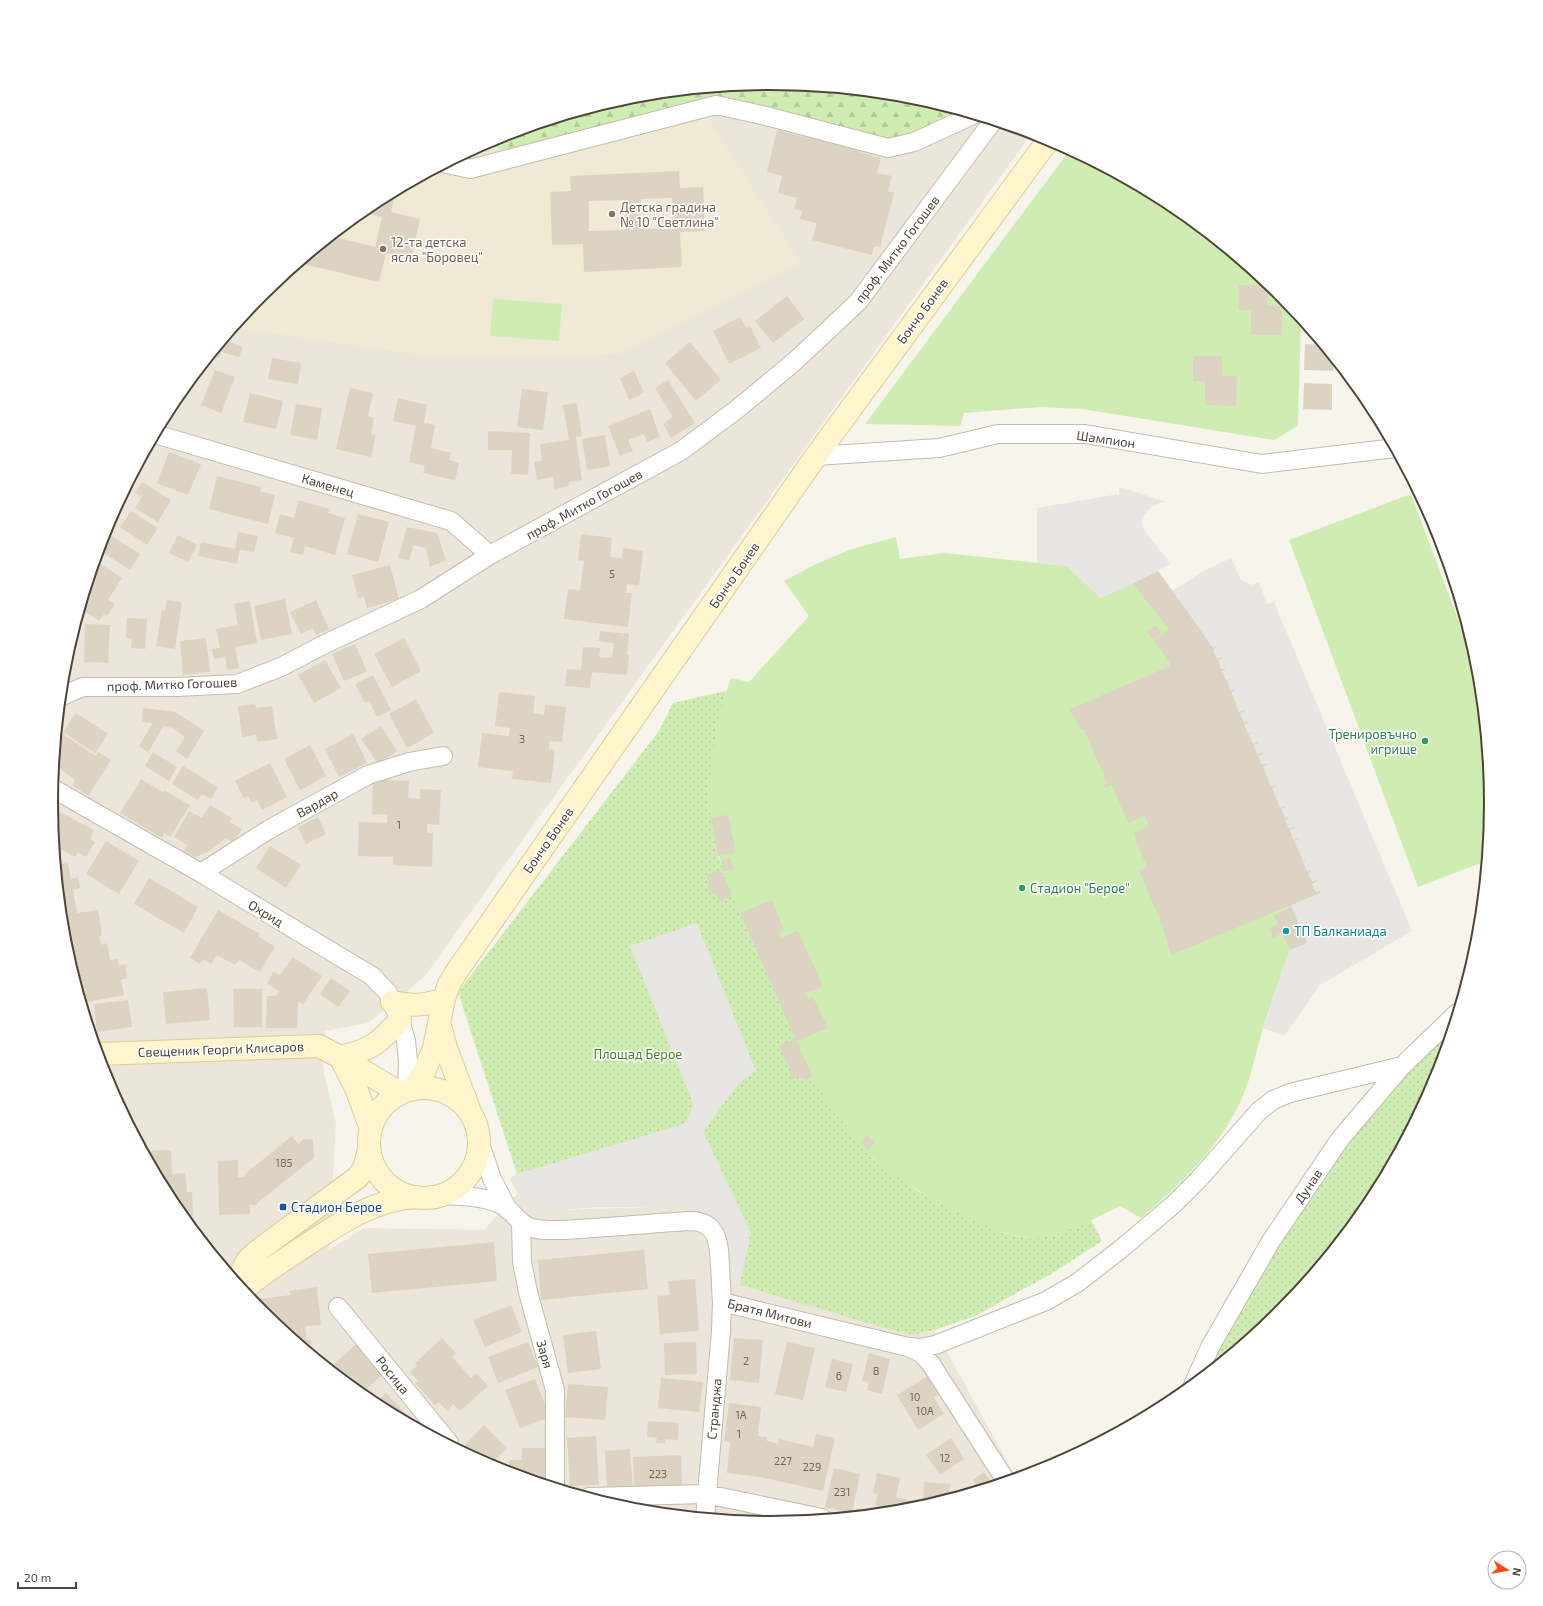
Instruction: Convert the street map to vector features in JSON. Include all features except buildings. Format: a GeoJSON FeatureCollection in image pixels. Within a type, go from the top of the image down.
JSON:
{"type":"FeatureCollection","features":[{"type":"Feature","properties":{"kind":"street"},"geometry":{"type":"LineString","coordinates":[[452,165],[470,169],[716,105],[762,115],[888,148],[914,142],[968,117]]}},
{"type":"Feature","properties":{"kind":"street","name":"проф. Митко Гогошев"},"geometry":{"type":"LineString","coordinates":[[67,694],[83,688],[237,684],[281,667],[325,644],[421,599],[490,555],[681,451],[736,410],[794,362],[858,302],[991,124]]}},
{"type":"Feature","properties":{"kind":"street","name":"Бончо Бонев"},"geometry":{"type":"LineString","coordinates":[[406,1091],[424,1072],[434,1048],[444,999],[449,984],[457,971],[816,456],[1045,144]]}},
{"type":"Feature","properties":{"kind":"street","name":"Шампион"},"geometry":{"type":"LineString","coordinates":[[816,456],[939,448],[998,434],[1085,434],[1262,464],[1390,449]]}},
{"type":"Feature","properties":{"kind":"street","name":"Каменец"},"geometry":{"type":"LineString","coordinates":[[161,435],[451,521],[490,555]]}},
{"type":"Feature","properties":{"kind":"street","name":"Вардар"},"geometry":{"type":"LineString","coordinates":[[201,873],[268,830],[368,775],[409,762],[443,756]]}},
{"type":"Feature","properties":{"kind":"street","name":"Охрид"},"geometry":{"type":"LineString","coordinates":[[58,792],[201,873],[372,976],[388,993],[396,1011],[406,1042],[408,1061],[406,1091]]}},
{"type":"Feature","properties":{"kind":"street"},"geometry":{"type":"LineString","coordinates":[[414,1198],[398,1192],[384,1181],[374,1167],[370,1140],[356,1088],[340,1057],[358,1053],[372,1046],[384,1037],[396,1011],[410,1006],[428,1004],[444,999]]}},
{"type":"Feature","properties":{"kind":"street","name":"Дунав"},"geometry":{"type":"LineString","coordinates":[[1197,1375],[1210,1347],[1278,1230],[1340,1138],[1402,1066],[1451,1018]]}},
{"type":"Feature","properties":{"kind":"street","name":"Бончо Бонев"},"geometry":{"type":"LineString","coordinates":[[440,1023],[447,1052],[470,1112]]}},
{"type":"Feature","properties":{"kind":"street","name":"Свещеник Георги Клисаров"},"geometry":{"type":"LineString","coordinates":[[104,1054],[319,1046],[406,1091]]}},
{"type":"Feature","properties":{"kind":"street"},"geometry":{"type":"LineString","coordinates":[[908,1347],[920,1348],[935,1345],[1046,1301],[1071,1287],[1121,1249],[1174,1204],[1214,1164],[1248,1123],[1270,1102],[1283,1095],[1402,1066]]}},
{"type":"Feature","properties":{"kind":"street"},"geometry":{"type":"LineString","coordinates":[[238,1277],[248,1260],[259,1250],[358,1177],[364,1168],[377,1115],[381,1108],[406,1091],[435,1089],[445,1092],[455,1097],[470,1112],[476,1126],[492,1179],[515,1216]]}},
{"type":"Feature","properties":{"kind":"street"},"geometry":{"type":"LineString","coordinates":[[248,1287],[261,1275],[348,1218],[367,1209],[388,1202],[414,1198],[428,1198],[442,1195],[456,1188],[469,1175],[477,1159],[479,1140]]}},
{"type":"Feature","properties":{"kind":"street","name":"Братя Митови"},"geometry":{"type":"LineString","coordinates":[[442,1195],[482,1199],[499,1204],[533,1228],[550,1230],[690,1221],[702,1223],[712,1231],[718,1243],[722,1302],[908,1347],[921,1353],[931,1364],[1004,1478]]}},
{"type":"Feature","properties":{"kind":"street","name":"Заря"},"geometry":{"type":"LineString","coordinates":[[515,1216],[525,1278],[555,1390],[555,1483]]}},
{"type":"Feature","properties":{"kind":"street","name":"Странджа"},"geometry":{"type":"LineString","coordinates":[[705,1513],[721,1331],[722,1302]]}},
{"type":"Feature","properties":{"kind":"street","name":"Росица"},"geometry":{"type":"LineString","coordinates":[[338,1306],[442,1435]]}},
{"type":"Feature","properties":{"kind":"street"},"geometry":{"type":"LineString","coordinates":[[606,1497],[706,1494],[808,1515]]}},
{"type":"Feature","properties":{"kind":"shaded area"},"geometry":{"type":"Polygon","coordinates":[[[727,97],[813,126],[959,115],[1001,127],[1029,138],[424,977],[368,1023],[325,1031],[323,1068],[336,1123],[329,1250],[364,1228],[484,1230],[518,1193],[537,1205],[556,1210],[687,1206],[696,1208],[708,1218],[724,1284],[740,1285],[913,1335],[935,1330],[1014,1474],[1001,1479],[911,1503],[865,1510],[818,1515],[725,1515],[632,1503],[587,1492],[542,1479],[498,1462],[456,1443],[415,1421],[375,1396],[337,1369],[267,1308],[205,1237],[178,1199],[154,1160],[132,1119],[112,1076],[82,988],[72,942],[64,896],[58,803],[64,710],[72,664],[82,618],[112,530],[132,487],[154,446],[178,407],[205,369],[267,298],[337,237],[375,210],[415,185],[456,163],[507,140],[727,97]]]}},
{"type":"Feature","properties":{"kind":"shaded area","name":"Детска градина № 10 \"Светлина\""},"geometry":{"type":"Polygon","coordinates":[[[698,103],[801,263],[619,354],[436,357],[240,328],[267,298],[337,237],[375,210],[415,185],[455,163],[461,165],[698,103]]]}},
{"type":"Feature","properties":{"kind":"shaded area"},"geometry":{"type":"Polygon","coordinates":[[[1119,487],[1167,502],[1159,503],[1149,509],[1143,518],[1142,523],[1144,530],[1171,564],[1133,584],[1101,598],[1067,566],[1037,563],[1037,508],[1119,494],[1119,487]]]}},
{"type":"Feature","properties":{"kind":"shaded area"},"geometry":{"type":"Polygon","coordinates":[[[1231,558],[1241,580],[1252,585],[1259,582],[1267,604],[1274,602],[1412,931],[1320,985],[1284,1036],[1263,1028],[1290,950],[1307,943],[1291,905],[1319,892],[1316,893],[1312,884],[1315,881],[1312,882],[1308,873],[1310,870],[1307,872],[1303,862],[1306,861],[1303,861],[1299,852],[1301,850],[1298,851],[1294,841],[1297,839],[1293,840],[1290,830],[1292,828],[1289,829],[1285,820],[1288,818],[1285,818],[1281,809],[1283,807],[1280,808],[1276,799],[1279,796],[1276,797],[1272,788],[1274,785],[1271,787],[1267,777],[1270,776],[1267,776],[1258,756],[1261,755],[1260,753],[1257,755],[1254,745],[1256,743],[1253,744],[1249,735],[1252,733],[1248,734],[1244,724],[1247,723],[1247,721],[1244,723],[1240,713],[1243,712],[1239,712],[1236,703],[1238,700],[1235,701],[1231,692],[1234,690],[1230,691],[1227,681],[1230,680],[1226,680],[1222,671],[1225,669],[1221,670],[1218,660],[1220,658],[1217,659],[1213,650],[1216,648],[1213,648],[1172,591],[1202,572],[1231,558]]]}},
{"type":"Feature","properties":{"kind":"shaded area"},"geometry":{"type":"Polygon","coordinates":[[[697,923],[756,1071],[739,1083],[703,1132],[751,1232],[740,1285],[724,1284],[708,1218],[696,1208],[687,1206],[594,1207],[556,1210],[537,1205],[518,1193],[510,1179],[517,1174],[684,1124],[694,1106],[630,946],[697,923]]]}},
{"type":"Feature","properties":{"kind":"green space"},"geometry":{"type":"Polygon","coordinates":[[[725,91],[818,91],[911,103],[964,116],[911,139],[878,140],[813,126],[727,97],[527,151],[491,147],[542,127],[632,103],[725,91]]]}},
{"type":"Feature","properties":{"kind":"green space"},"geometry":{"type":"Polygon","coordinates":[[[1067,154],[1128,185],[1168,210],[1206,237],[1276,298],[1301,325],[1298,426],[1274,440],[1082,409],[1041,407],[964,413],[960,426],[865,424],[1067,154]]]}},
{"type":"Feature","properties":{"kind":"green space"},"geometry":{"type":"Polygon","coordinates":[[[493,299],[562,304],[559,341],[490,336],[493,299]]]}},
{"type":"Feature","properties":{"kind":"green space","name":"Тренировъчно игрище"},"geometry":{"type":"Polygon","coordinates":[[[1411,494],[1466,640],[1471,664],[1479,710],[1483,756],[1485,803],[1482,863],[1418,887],[1289,540],[1411,494]]]}},
{"type":"Feature","properties":{"kind":"green space","name":"Стадион \"Берое\""},"geometry":{"type":"Polygon","coordinates":[[[896,537],[900,559],[945,553],[1067,566],[1101,598],[1158,571],[1212,648],[1216,647],[1213,650],[1220,658],[1222,669],[1225,668],[1230,680],[1227,681],[1234,691],[1235,701],[1238,700],[1240,712],[1242,711],[1248,723],[1245,724],[1248,733],[1252,732],[1249,735],[1256,743],[1267,776],[1270,775],[1267,777],[1274,785],[1279,796],[1276,799],[1288,818],[1294,840],[1297,838],[1297,840],[1294,841],[1298,850],[1301,849],[1299,852],[1303,861],[1306,860],[1303,862],[1310,870],[1319,892],[1307,943],[1290,950],[1263,1028],[1249,1081],[1233,1116],[1223,1132],[1199,1163],[1171,1192],[1141,1218],[1120,1206],[1054,1235],[1034,1238],[1024,1237],[1004,1232],[964,1215],[923,1193],[883,1167],[871,1156],[832,1108],[809,1069],[795,1041],[726,878],[711,820],[710,787],[711,768],[717,729],[731,678],[749,682],[809,616],[784,581],[816,564],[852,549],[896,537]]]}},
{"type":"Feature","properties":{"kind":"green space","name":"Площад Берое"},"geometry":{"type":"Polygon","coordinates":[[[726,691],[713,755],[710,798],[718,856],[740,913],[812,1076],[836,1113],[872,1158],[919,1192],[1002,1232],[1022,1237],[1035,1238],[1057,1233],[1091,1220],[1102,1241],[1051,1274],[975,1316],[935,1330],[913,1335],[740,1285],[724,1284],[708,1218],[696,1208],[687,1206],[594,1207],[556,1210],[537,1205],[518,1193],[510,1179],[517,1174],[458,992],[659,731],[673,703],[726,691]]]}},
{"type":"Feature","properties":{"kind":"green space"},"geometry":{"type":"Polygon","coordinates":[[[1446,1034],[1431,1076],[1411,1119],[1389,1160],[1365,1199],[1338,1237],[1276,1308],[1212,1364],[1246,1297],[1322,1179],[1362,1123],[1446,1034]]]}},
{"type":"Feature","properties":{"kind":"place","name":"Детска градина № 10 \"Светлина\""},"geometry":{"type":"Point","coordinates":[612,214]}},
{"type":"Feature","properties":{"kind":"place","name":"12-та детска ясла \"Боровец\""},"geometry":{"type":"Point","coordinates":[383,249]}},
{"type":"Feature","properties":{"kind":"place","name":"Тренировъчно игрище"},"geometry":{"type":"Point","coordinates":[1425,741]}},
{"type":"Feature","properties":{"kind":"place","name":"Стадион \"Берое\""},"geometry":{"type":"Point","coordinates":[1022,888]}},
{"type":"Feature","properties":{"kind":"place","name":"ТП Балканиада"},"geometry":{"type":"Point","coordinates":[1286,931]}},
{"type":"Feature","properties":{"kind":"place","name":"Стадион Берое"},"geometry":{"type":"Point","coordinates":[283,1207]}}]}
